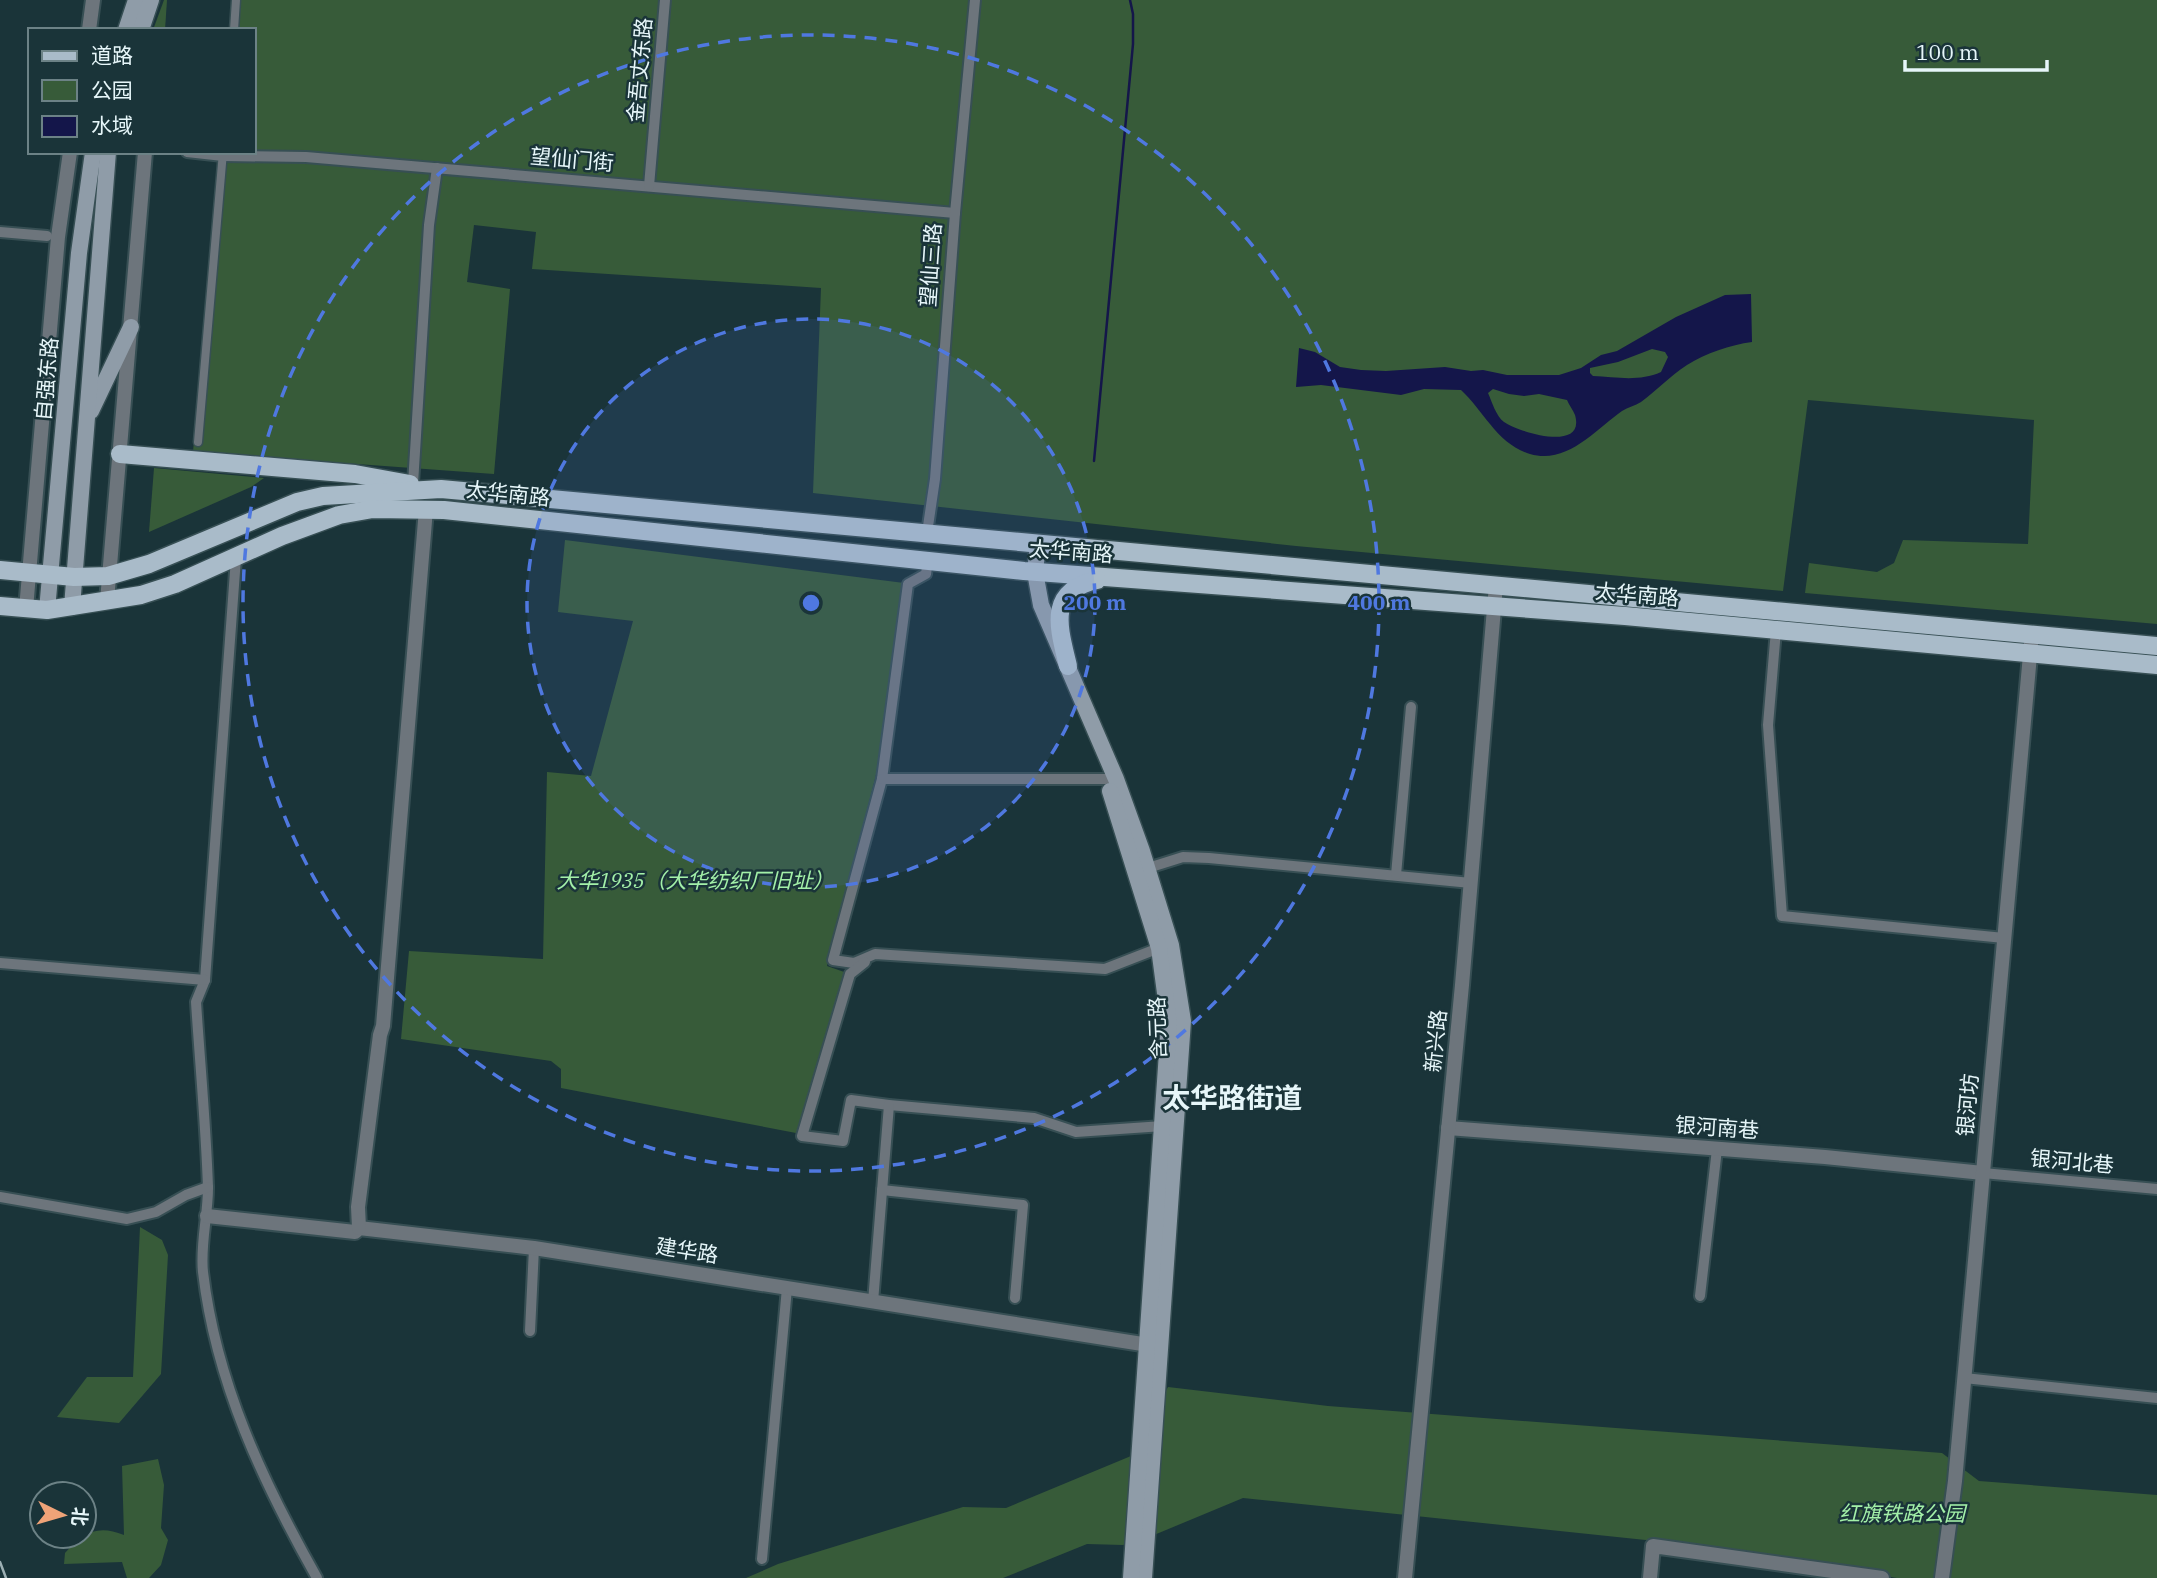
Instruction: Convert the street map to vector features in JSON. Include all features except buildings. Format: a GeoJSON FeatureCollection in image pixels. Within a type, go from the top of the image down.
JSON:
{"type":"FeatureCollection","features":[{"type":"Feature","properties":{"kind":"main road"},"geometry":{"type":"LineString","coordinates":[[127,28],[136,0]]}},
{"type":"Feature","properties":{"kind":"main road"},"geometry":{"type":"LineString","coordinates":[[142,28],[151,0]]}},
{"type":"Feature","properties":{"kind":"main road","name":"自强东路"},"geometry":{"type":"LineString","coordinates":[[47,610],[79,253],[93,154]]}},
{"type":"Feature","properties":{"kind":"main road","name":"自强东路"},"geometry":{"type":"LineString","coordinates":[[72,607],[108,154]]}},
{"type":"Feature","properties":{"kind":"main road"},"geometry":{"type":"LineString","coordinates":[[87,420],[131,327]]}},
{"type":"Feature","properties":{"kind":"main road"},"geometry":{"type":"LineString","coordinates":[[120,454],[355,474],[441,489]]}},
{"type":"Feature","properties":{"kind":"main road","name":"太华南路"},"geometry":{"type":"LineString","coordinates":[[0,570],[74,577],[108,576],[149,564],[298,502],[323,495],[441,489],[1496,585],[2031,644],[2157,665]]}},
{"type":"Feature","properties":{"kind":"main road","name":"太华南路"},"geometry":{"type":"LineString","coordinates":[[0,606],[47,610],[141,595],[176,584],[292,531],[339,515],[373,509],[426,509],[1030,572],[1625,616],[1776,630],[2031,644],[2157,646]]}},
{"type":"Feature","properties":{"kind":"main road","name":"含元路"},"geometry":{"type":"LineString","coordinates":[[1032,544],[1032,608],[1099,757],[1159,948],[1169,1023],[1144,1578]]}},
{"type":"Feature","properties":{"kind":"main road","name":"含元路"},"geometry":{"type":"LineString","coordinates":[[1030,572],[1041,605],[1116,779],[1148,868],[1171,944],[1183,1021],[1131,1578]]}},
{"type":"Feature","properties":{"kind":"main road"},"geometry":{"type":"LineString","coordinates":[[1068,666],[1060,628],[1061,605],[1067,593],[1077,586],[1109,577]]}},
{"type":"Feature","properties":{"kind":"street"},"geometry":{"type":"LineString","coordinates":[[89,28],[93,0]]}},
{"type":"Feature","properties":{"kind":"street"},"geometry":{"type":"LineString","coordinates":[[234,28],[236,0]]}},
{"type":"Feature","properties":{"kind":"street","name":"金吾丈东路"},"geometry":{"type":"LineString","coordinates":[[649,186],[665,0]]}},
{"type":"Feature","properties":{"kind":"street","name":"望仙三路"},"geometry":{"type":"LineString","coordinates":[[927,533],[935,479],[955,213],[975,0]]}},
{"type":"Feature","properties":{"kind":"street"},"geometry":{"type":"LineString","coordinates":[[26,609],[58,237],[70,154]]}},
{"type":"Feature","properties":{"kind":"street"},"geometry":{"type":"LineString","coordinates":[[107,601],[145,154]]}},
{"type":"Feature","properties":{"kind":"street"},"geometry":{"type":"LineString","coordinates":[[198,442],[223,154]]}},
{"type":"Feature","properties":{"kind":"street","name":"望仙门街"},"geometry":{"type":"LineString","coordinates":[[223,154],[306,157],[955,213]]}},
{"type":"Feature","properties":{"kind":"street"},"geometry":{"type":"LineString","coordinates":[[412,484],[429,225],[436,168]]}},
{"type":"Feature","properties":{"kind":"street"},"geometry":{"type":"LineString","coordinates":[[0,232],[47,236]]}},
{"type":"Feature","properties":{"kind":"street"},"geometry":{"type":"LineString","coordinates":[[359,1228],[361,1180],[383,1026],[426,509]]}},
{"type":"Feature","properties":{"kind":"street"},"geometry":{"type":"LineString","coordinates":[[236,558],[205,980],[196,1002],[208,1187],[202,1269],[216,1350],[243,1431],[286,1523],[317,1578]]}},
{"type":"Feature","properties":{"kind":"street"},"geometry":{"type":"LineString","coordinates":[[928,560],[926,575],[908,584],[882,779],[833,960],[854,962],[875,954],[1105,968],[1159,948]]}},
{"type":"Feature","properties":{"kind":"street","name":"新兴路"},"geometry":{"type":"LineString","coordinates":[[1405,1578],[1471,883],[1496,585]]}},
{"type":"Feature","properties":{"kind":"street"},"geometry":{"type":"LineString","coordinates":[[1776,630],[1768,725],[1782,916],[2004,938]]}},
{"type":"Feature","properties":{"kind":"street","name":"银河坊"},"geometry":{"type":"LineString","coordinates":[[1942,1578],[1964,1378],[2031,644]]}},
{"type":"Feature","properties":{"kind":"street"},"geometry":{"type":"LineString","coordinates":[[1396,875],[1411,707]]}},
{"type":"Feature","properties":{"kind":"street"},"geometry":{"type":"LineString","coordinates":[[882,779],[1106,779]]}},
{"type":"Feature","properties":{"kind":"street"},"geometry":{"type":"LineString","coordinates":[[1148,868],[1183,857],[1471,883]]}},
{"type":"Feature","properties":{"kind":"street"},"geometry":{"type":"LineString","coordinates":[[875,954],[850,974],[802,1136],[843,1141],[851,1100],[1034,1118],[1076,1132],[1163,1126]]}},
{"type":"Feature","properties":{"kind":"street"},"geometry":{"type":"LineString","coordinates":[[0,963],[205,980]]}},
{"type":"Feature","properties":{"kind":"street"},"geometry":{"type":"LineString","coordinates":[[873,1302],[889,1105]]}},
{"type":"Feature","properties":{"kind":"street","name":"银河南巷"},"geometry":{"type":"LineString","coordinates":[[1448,1128],[1983,1173]]}},
{"type":"Feature","properties":{"kind":"street"},"geometry":{"type":"LineString","coordinates":[[1700,1296],[1717,1149]]}},
{"type":"Feature","properties":{"kind":"street","name":"银河北巷"},"geometry":{"type":"LineString","coordinates":[[1983,1173],[2157,1189]]}},
{"type":"Feature","properties":{"kind":"street"},"geometry":{"type":"LineString","coordinates":[[0,1197],[127,1219],[156,1212],[186,1195],[208,1187]]}},
{"type":"Feature","properties":{"kind":"street"},"geometry":{"type":"LineString","coordinates":[[882,1190],[1023,1205],[1015,1298]]}},
{"type":"Feature","properties":{"kind":"street","name":"建华路"},"geometry":{"type":"LineString","coordinates":[[207,1216],[355,1232],[359,1228],[534,1248],[1153,1346]]}},
{"type":"Feature","properties":{"kind":"street"},"geometry":{"type":"LineString","coordinates":[[530,1331],[534,1248]]}},
{"type":"Feature","properties":{"kind":"street"},"geometry":{"type":"LineString","coordinates":[[762,1559],[787,1288]]}},
{"type":"Feature","properties":{"kind":"street"},"geometry":{"type":"LineString","coordinates":[[1964,1378],[2157,1398]]}},
{"type":"Feature","properties":{"kind":"street"},"geometry":{"type":"LineString","coordinates":[[1650,1578],[1653,1546],[1882,1578]]}},
{"type":"Feature","properties":{"kind":"green space"},"geometry":{"type":"Polygon","coordinates":[[[164,0],[167,0],[165,28],[154,28],[164,0]]]}},
{"type":"Feature","properties":{"kind":"green space"},"geometry":{"type":"Polygon","coordinates":[[[233,0],[2157,0],[2157,624],[1805,593],[1809,563],[1877,572],[1894,563],[1903,540],[2028,544],[2034,420],[1808,400],[1783,591],[1296,546],[813,493],[821,288],[532,269],[536,232],[474,225],[467,282],[510,289],[494,474],[193,452],[219,154],[256,154],[256,28],[230,28],[233,0]]]}},
{"type":"Feature","properties":{"kind":"green space"},"geometry":{"type":"Polygon","coordinates":[[[154,468],[264,478],[251,487],[149,532],[154,468]]]}},
{"type":"Feature","properties":{"kind":"green space","name":"大华1935（大华纺织厂旧址）"},"geometry":{"type":"Polygon","coordinates":[[[565,540],[904,583],[876,775],[827,966],[847,973],[804,1122],[796,1133],[561,1088],[561,1069],[551,1061],[401,1039],[409,951],[543,959],[547,772],[591,776],[633,621],[558,612],[565,540]]]}},
{"type":"Feature","properties":{"kind":"green space"},"geometry":{"type":"Polygon","coordinates":[[[140,1227],[162,1240],[168,1255],[161,1374],[119,1423],[57,1417],[87,1377],[133,1377],[140,1227]]]}},
{"type":"Feature","properties":{"kind":"green space","name":"红旗铁路公园"},"geometry":{"type":"Polygon","coordinates":[[[1168,1387],[1328,1406],[1942,1453],[1979,1481],[2157,1495],[2157,1578],[1897,1578],[1655,1541],[1243,1498],[1154,1535],[1123,1545],[1087,1544],[1003,1578],[746,1578],[778,1564],[963,1507],[1006,1508],[1131,1456],[1168,1387]]]}},
{"type":"Feature","properties":{"kind":"green space"},"geometry":{"type":"Polygon","coordinates":[[[158,1459],[164,1485],[161,1528],[168,1540],[161,1565],[149,1578],[127,1578],[122,1562],[64,1564],[68,1550],[98,1550],[98,1531],[106,1530],[124,1535],[122,1466],[158,1459]]]}},
{"type":"Feature","properties":{"kind":"water"},"geometry":{"type":"Polygon","coordinates":[[[1751,294],[1752,342],[1718,350],[1694,361],[1580,444],[1556,455],[1530,454],[1509,443],[1461,390],[1424,389],[1401,395],[1321,385],[1296,387],[1299,348],[1315,352],[1340,367],[1361,370],[1445,367],[1507,375],[1559,375],[1581,368],[1601,355],[1617,351],[1676,317],[1725,295],[1751,294]],[[1652,349],[1618,362],[1590,368],[1590,373],[1593,376],[1627,378],[1661,372],[1668,357],[1665,352],[1652,349]],[[1493,389],[1488,393],[1495,409],[1504,422],[1512,426],[1536,434],[1561,437],[1571,434],[1576,427],[1575,415],[1567,400],[1539,394],[1509,394],[1493,389]]]}},
{"type":"Feature","properties":{"kind":"waterway"},"geometry":{"type":"LineString","coordinates":[[1094,461],[1133,44],[1130,0]]}},
{"type":"Feature","properties":{"kind":"railway"},"geometry":{"type":"LineString","coordinates":[[0,1562],[6,1578]]}},
{"type":"Feature","properties":{"kind":"district","name":"太华路街道"},"geometry":{"type":"Point","coordinates":[1232,1098]}}]}
